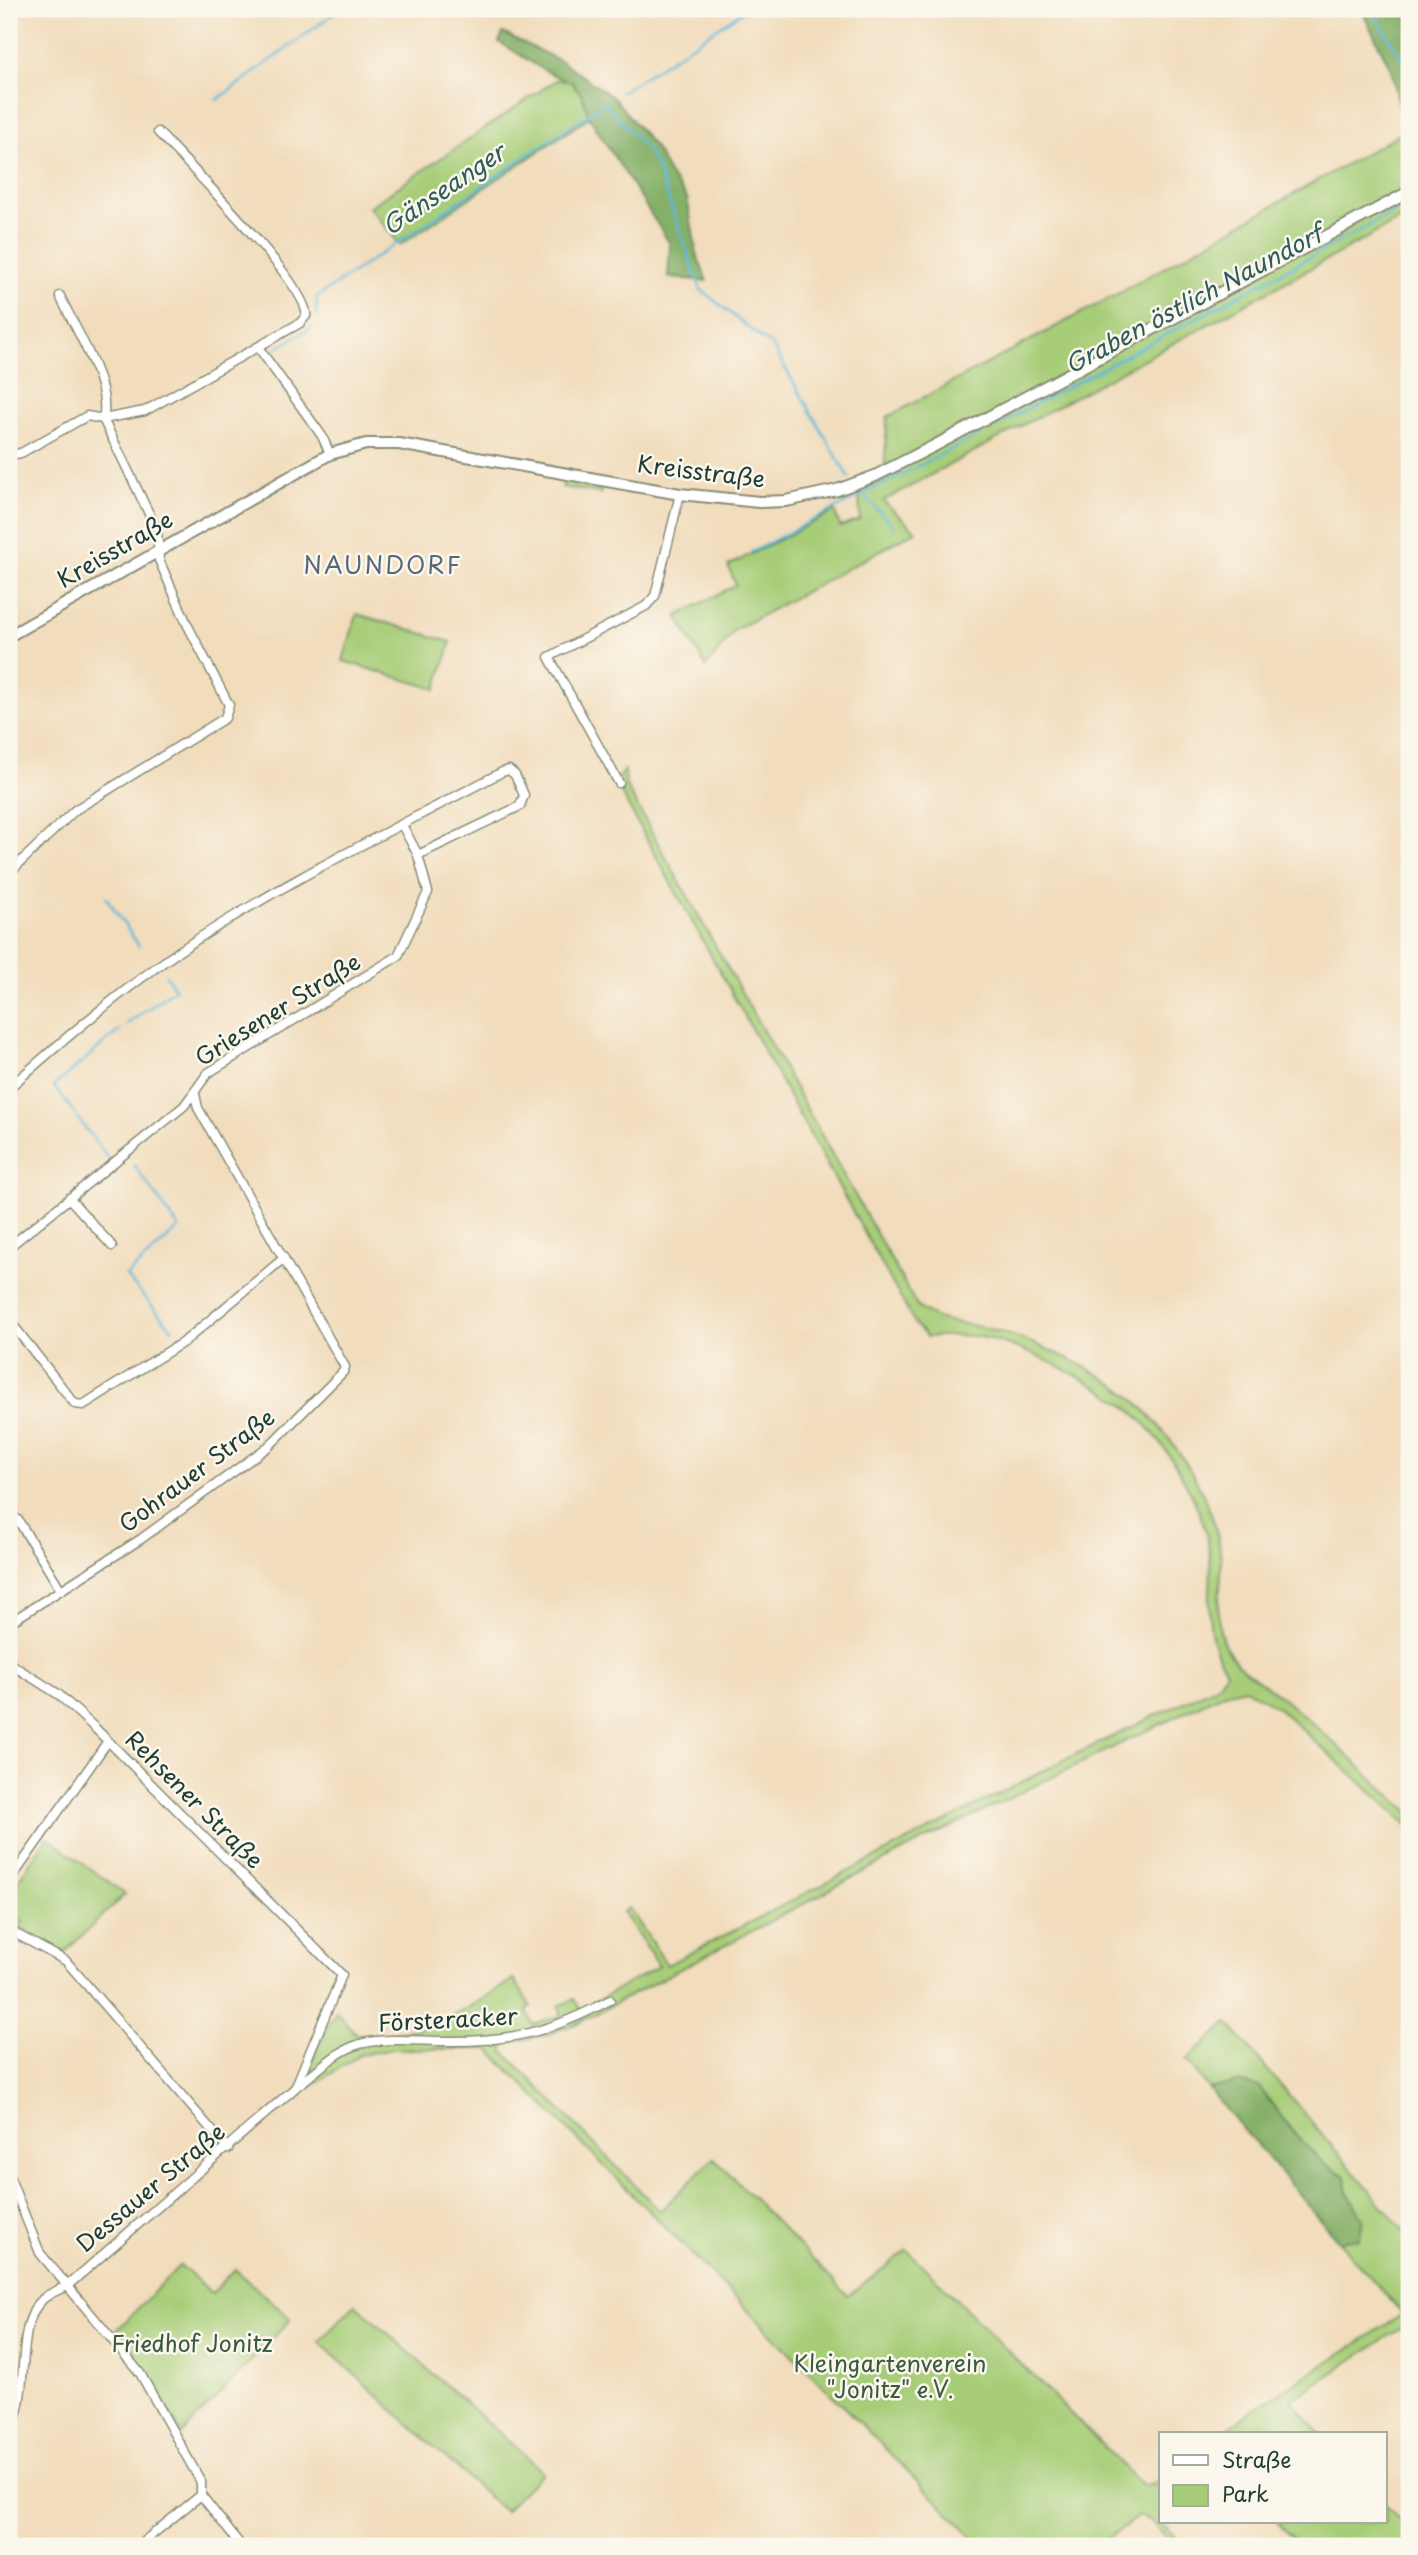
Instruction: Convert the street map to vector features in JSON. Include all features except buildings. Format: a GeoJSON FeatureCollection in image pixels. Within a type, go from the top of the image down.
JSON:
{"type":"FeatureCollection","features":[{"type":"Feature","properties":{"kind":"main road","name":"Kreisstraße"},"geometry":{"type":"LineString","coordinates":[[9,636],[330,453],[366,444],[399,444],[727,501],[786,501],[837,490],[866,480],[1409,192]]}},
{"type":"Feature","properties":{"kind":"street"},"geometry":{"type":"LineString","coordinates":[[9,455],[21,453],[87,416],[103,419],[145,411],[300,323],[306,316],[303,298],[251,232],[158,132]]}},
{"type":"Feature","properties":{"kind":"street"},"geometry":{"type":"LineString","coordinates":[[9,873],[75,810],[228,715],[229,705],[188,626],[159,560],[158,530],[103,419],[106,406],[97,373],[60,296]]}},
{"type":"Feature","properties":{"kind":"street"},"geometry":{"type":"LineString","coordinates":[[258,347],[322,436],[330,453]]}},
{"type":"Feature","properties":{"kind":"street"},"geometry":{"type":"LineString","coordinates":[[619,783],[549,657],[646,606],[655,596],[680,494]]}},
{"type":"Feature","properties":{"kind":"street"},"geometry":{"type":"LineString","coordinates":[[9,1088],[106,1004],[178,952],[275,892],[502,772],[509,770],[515,775],[524,794],[520,806],[418,855]]}},
{"type":"Feature","properties":{"kind":"street","name":"Griesener Straße"},"geometry":{"type":"LineString","coordinates":[[9,1247],[195,1094],[198,1083],[208,1073],[398,956],[428,892],[427,877],[402,825]]}},
{"type":"Feature","properties":{"kind":"street","name":"Gohrauer Straße"},"geometry":{"type":"LineString","coordinates":[[9,1623],[141,1539],[269,1446],[345,1367],[198,1108],[195,1094]]}},
{"type":"Feature","properties":{"kind":"street"},"geometry":{"type":"LineString","coordinates":[[69,1198],[112,1246]]}},
{"type":"Feature","properties":{"kind":"street"},"geometry":{"type":"LineString","coordinates":[[9,1320],[75,1404],[83,1405],[185,1341],[284,1258]]}},
{"type":"Feature","properties":{"kind":"street"},"geometry":{"type":"LineString","coordinates":[[9,1513],[18,1520],[61,1590]]}},
{"type":"Feature","properties":{"kind":"street","name":"Rehsener Straße"},"geometry":{"type":"LineString","coordinates":[[9,1663],[58,1695],[108,1741],[342,1975]]}},
{"type":"Feature","properties":{"kind":"street"},"geometry":{"type":"LineString","coordinates":[[10,1877],[108,1741]]}},
{"type":"Feature","properties":{"kind":"street"},"geometry":{"type":"LineString","coordinates":[[9,1930],[66,1961],[228,2149]]}},
{"type":"Feature","properties":{"kind":"street","name":"Dessauer Straße"},"geometry":{"type":"LineString","coordinates":[[9,2432],[24,2378],[26,2322],[42,2299],[66,2286],[228,2149],[295,2088],[342,1975]]}},
{"type":"Feature","properties":{"kind":"street","name":"Försteracker"},"geometry":{"type":"LineString","coordinates":[[295,2088],[341,2053],[360,2044],[486,2041],[522,2037],[574,2020],[610,2000]]}},
{"type":"Feature","properties":{"kind":"street"},"geometry":{"type":"LineString","coordinates":[[9,2176],[40,2253],[140,2373],[201,2482],[201,2495],[241,2546]]}},
{"type":"Feature","properties":{"kind":"street"},"geometry":{"type":"LineString","coordinates":[[138,2546],[201,2495]]}},
{"type":"Feature","properties":{"kind":"green space"},"geometry":{"type":"Polygon","coordinates":[[[1361,9],[1409,9],[1409,134],[1405,131],[1391,69],[1361,9]]]}},
{"type":"Feature","properties":{"kind":"green space"},"geometry":{"type":"Polygon","coordinates":[[[503,33],[561,61],[614,98],[655,148],[671,177],[687,198],[697,255],[707,281],[668,277],[670,244],[589,117],[582,95],[570,81],[545,70],[499,42],[503,33]]]}},
{"type":"Feature","properties":{"kind":"green space"},"geometry":{"type":"Polygon","coordinates":[[[556,80],[570,81],[582,95],[589,117],[400,245],[369,207],[556,80]]]}},
{"type":"Feature","properties":{"kind":"green space"},"geometry":{"type":"Polygon","coordinates":[[[1405,131],[1409,134],[1409,215],[883,501],[916,531],[735,630],[706,667],[677,616],[736,585],[728,566],[835,511],[840,527],[860,520],[859,490],[884,480],[887,417],[1119,293],[1405,131]]]}},
{"type":"Feature","properties":{"kind":"green space"},"geometry":{"type":"Polygon","coordinates":[[[566,478],[601,485],[601,493],[562,487],[566,478]]]}},
{"type":"Feature","properties":{"kind":"green space"},"geometry":{"type":"Polygon","coordinates":[[[357,614],[451,642],[436,689],[343,661],[357,614]]]}},
{"type":"Feature","properties":{"kind":"green space","name":"Kleingartenverein \"Jonitz\" e.V."},"geometry":{"type":"Polygon","coordinates":[[[625,770],[626,786],[917,1306],[933,1316],[1005,1334],[1048,1350],[1092,1371],[1129,1395],[1144,1409],[1183,1459],[1212,1518],[1221,1558],[1219,1625],[1230,1654],[1242,1668],[1312,1723],[1409,1812],[1409,1826],[1278,1708],[1245,1688],[1224,1693],[922,1841],[578,2023],[546,2035],[506,2043],[503,2051],[660,2211],[714,2158],[848,2296],[907,2250],[1142,2485],[1151,2485],[1159,2480],[1159,2524],[1163,2524],[1182,2546],[1173,2546],[1152,2521],[1139,2516],[1097,2546],[982,2546],[488,2049],[393,2049],[360,2055],[310,2087],[308,2067],[336,2011],[356,2034],[400,2033],[440,2021],[459,2012],[514,1979],[531,2007],[527,2009],[533,2025],[562,2015],[559,2006],[574,1999],[581,2010],[659,1966],[623,1912],[629,1908],[667,1965],[1070,1757],[1217,1686],[1226,1672],[1212,1635],[1209,1604],[1211,1573],[1207,1538],[1197,1506],[1169,1456],[1147,1426],[1123,1404],[1067,1371],[1025,1351],[990,1339],[959,1335],[927,1337],[916,1326],[615,782],[625,770]]]}},
{"type":"Feature","properties":{"kind":"green space"},"geometry":{"type":"Polygon","coordinates":[[[47,1837],[125,1894],[64,1953],[19,1927],[23,1921],[9,1911],[9,1894],[47,1837]]]}},
{"type":"Feature","properties":{"kind":"green space"},"geometry":{"type":"Polygon","coordinates":[[[1228,2023],[1409,2237],[1409,2323],[1291,2400],[1319,2432],[1223,2432],[1254,2409],[1403,2314],[1339,2242],[1359,2239],[1363,2219],[1347,2191],[1346,2176],[1324,2164],[1238,2082],[1209,2089],[1186,2060],[1228,2023]]]}},
{"type":"Feature","properties":{"kind":"green space"},"geometry":{"type":"Polygon","coordinates":[[[1238,2082],[1259,2087],[1294,2133],[1324,2164],[1346,2176],[1347,2191],[1363,2219],[1359,2239],[1339,2242],[1209,2089],[1238,2082]]]}},
{"type":"Feature","properties":{"kind":"green space","name":"Friedhof Jonitz"},"geometry":{"type":"Polygon","coordinates":[[[180,2265],[212,2293],[235,2269],[291,2319],[182,2434],[145,2370],[114,2333],[180,2265]]]}},
{"type":"Feature","properties":{"kind":"green space"},"geometry":{"type":"Polygon","coordinates":[[[355,2304],[543,2472],[504,2511],[319,2342],[355,2304]]]}},
{"type":"Feature","properties":{"kind":"green space"},"geometry":{"type":"Polygon","coordinates":[[[1386,2505],[1409,2531],[1409,2546],[1300,2546],[1279,2524],[1386,2524],[1386,2505]]]}},
{"type":"Feature","properties":{"kind":"waterway"},"geometry":{"type":"LineString","coordinates":[[217,100],[340,9]]}},
{"type":"Feature","properties":{"kind":"waterway","name":"Gänseanger"},"geometry":{"type":"LineString","coordinates":[[620,93],[746,9]]}},
{"type":"Feature","properties":{"kind":"waterway"},"geometry":{"type":"LineString","coordinates":[[1370,9],[1409,68]]}},
{"type":"Feature","properties":{"kind":"waterway"},"geometry":{"type":"LineString","coordinates":[[316,314],[317,297],[605,103],[646,149],[658,170],[701,290],[773,347],[849,478]]}},
{"type":"Feature","properties":{"kind":"waterway","name":"Graben östlich Naundorf"},"geometry":{"type":"LineString","coordinates":[[995,426],[1409,204]]}},
{"type":"Feature","properties":{"kind":"waterway","name":"Gänseanger"},"geometry":{"type":"LineString","coordinates":[[274,350],[312,327]]}},
{"type":"Feature","properties":{"kind":"waterway","name":"Graben östlich Naundorf"},"geometry":{"type":"LineString","coordinates":[[751,552],[981,434]]}},
{"type":"Feature","properties":{"kind":"waterway"},"geometry":{"type":"LineString","coordinates":[[858,489],[894,527]]}},
{"type":"Feature","properties":{"kind":"waterway"},"geometry":{"type":"LineString","coordinates":[[106,897],[139,946]]}},
{"type":"Feature","properties":{"kind":"waterway"},"geometry":{"type":"LineString","coordinates":[[127,1024],[175,989],[166,975]]}},
{"type":"Feature","properties":{"kind":"waterway"},"geometry":{"type":"LineString","coordinates":[[107,1157],[54,1086],[120,1030]]}},
{"type":"Feature","properties":{"kind":"waterway"},"geometry":{"type":"LineString","coordinates":[[134,1165],[179,1228],[126,1276],[172,1329]]}},
{"type":"Feature","properties":{"kind":"district","name":"NAUNDORF"},"geometry":{"type":"Point","coordinates":[383,566]}}]}
